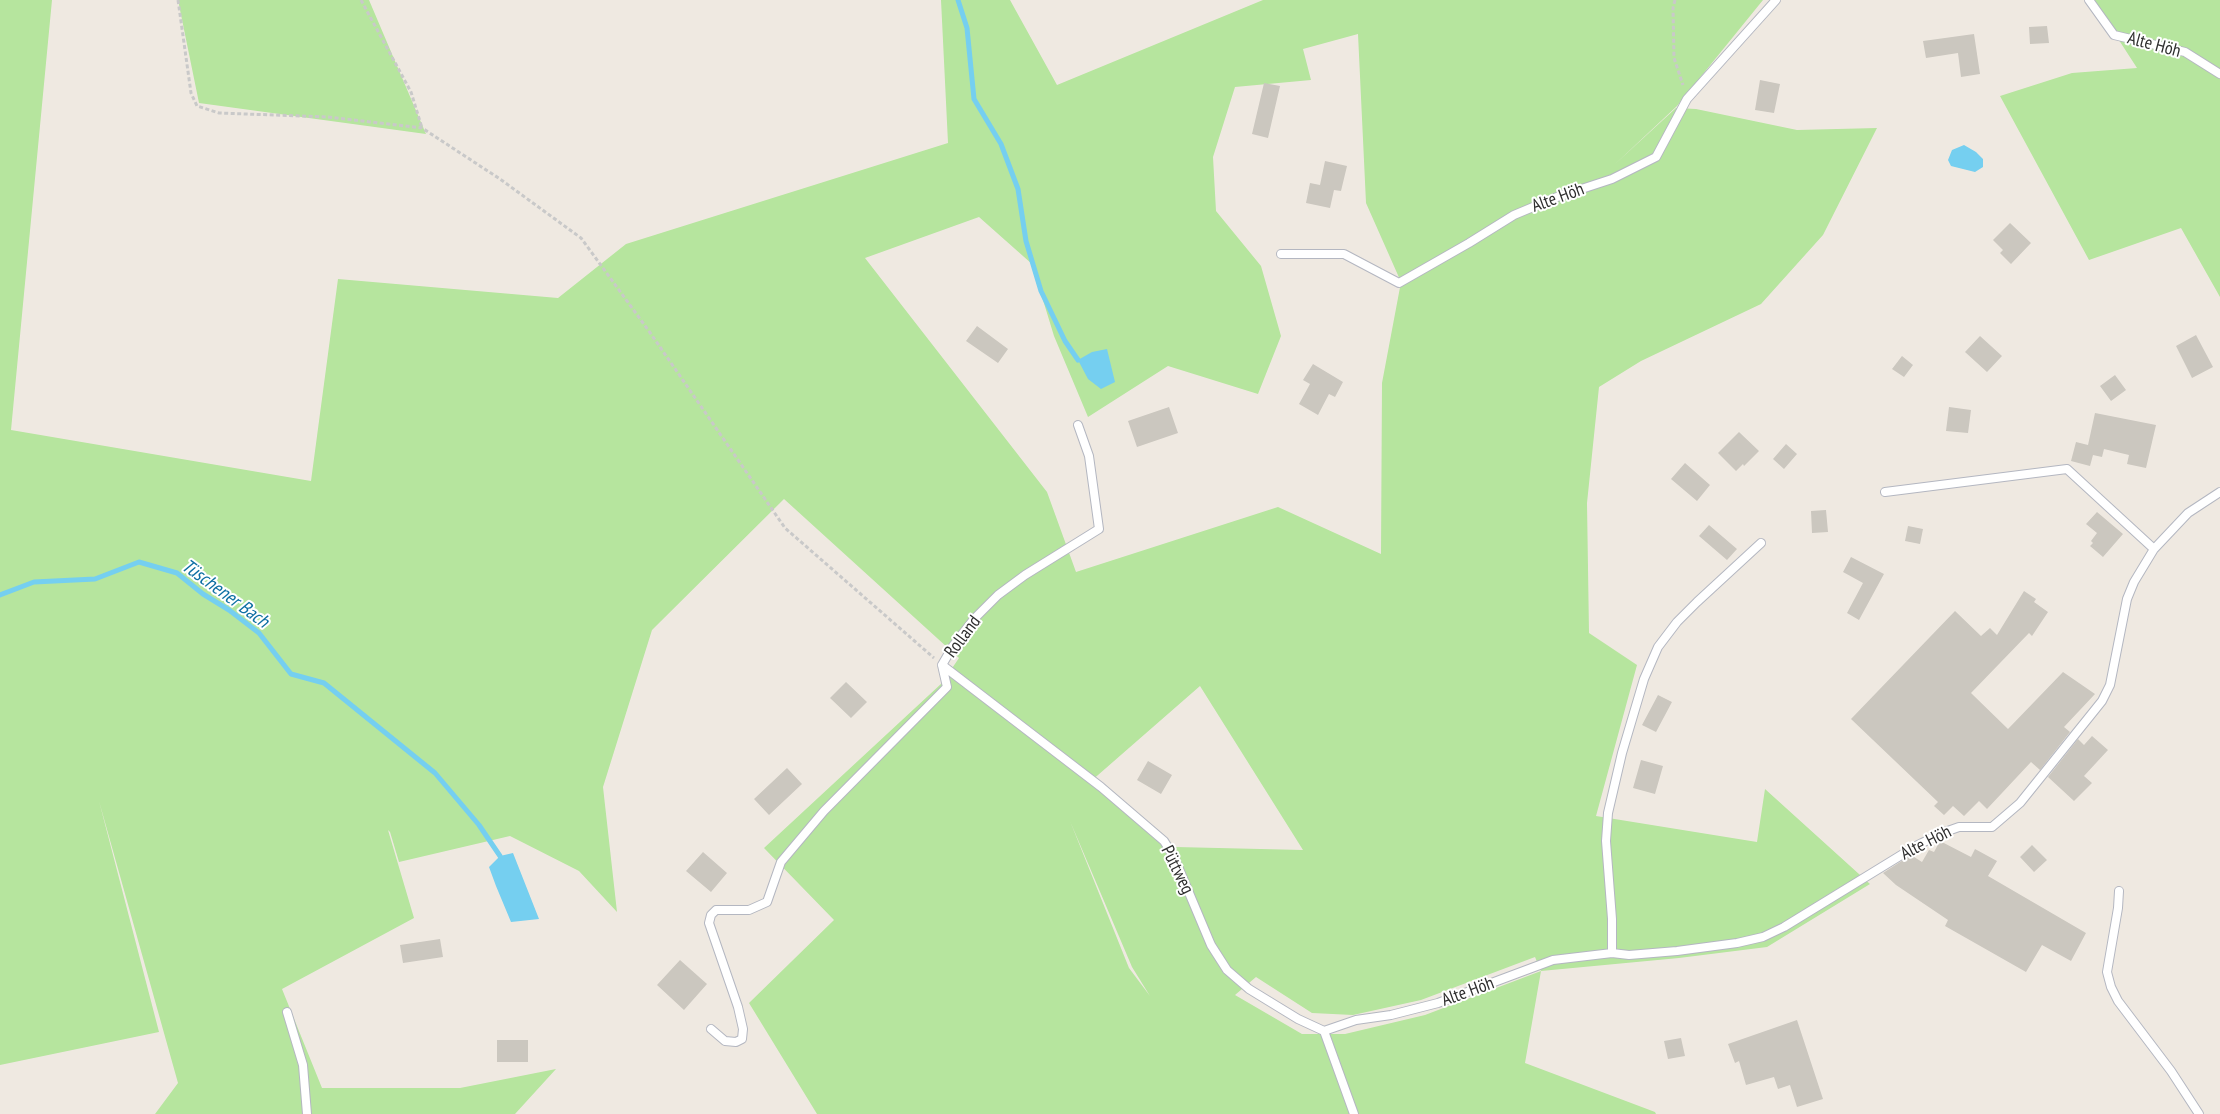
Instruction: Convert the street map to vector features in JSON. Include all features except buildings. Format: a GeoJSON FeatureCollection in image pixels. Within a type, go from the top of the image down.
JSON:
{"type":"FeatureCollection","features":[{"type":"Feature","properties":{"kind":"lane","name":"Alte Höh"},"geometry":{"type":"LineString","coordinates":[[1280,254],[1344,254],[1399,283],[1514,215],[1558,197],[1612,179],[1656,157],[1687,99],[1776,0]]}},
{"type":"Feature","properties":{"kind":"lane","name":"Alte Höh"},"geometry":{"type":"LineString","coordinates":[[2089,0],[2114,35],[2186,52],[2220,74]]}},
{"type":"Feature","properties":{"kind":"lane","name":"Rolland"},"geometry":{"type":"LineString","coordinates":[[711,1029],[724,1041],[736,1042],[742,1039],[743,1028],[738,1006],[709,922],[711,915],[716,910],[749,910],[767,902],[781,862],[824,812],[947,687],[942,666],[953,646],[974,619],[998,595],[1025,575],[1099,530],[1089,456],[1078,425]]}},
{"type":"Feature","properties":{"kind":"lane"},"geometry":{"type":"LineString","coordinates":[[1885,492],[2067,470],[2154,549]]}},
{"type":"Feature","properties":{"kind":"lane","name":"Alte Höh"},"geometry":{"type":"LineString","coordinates":[[1324,1031],[1356,1020],[1391,1015],[1438,1003],[1553,960],[1612,954],[1629,955],[1677,951],[1737,943],[1763,937],[1792,922],[1916,846],[1942,833],[1959,827],[1992,827],[2020,803],[2102,701],[2110,685],[2127,599],[2134,582],[2154,549],[2188,514],[2218,496]]}},
{"type":"Feature","properties":{"kind":"lane"},"geometry":{"type":"LineString","coordinates":[[1612,954],[1612,919],[1606,841],[1608,813],[1622,753],[1644,679],[1658,647],[1678,622],[1761,543]]}},
{"type":"Feature","properties":{"kind":"lane","name":"Püttweg"},"geometry":{"type":"LineString","coordinates":[[942,666],[1101,787],[1164,841],[1174,858],[1211,945],[1227,970],[1249,989],[1298,1019],[1324,1031]]}},
{"type":"Feature","properties":{"kind":"lane"},"geometry":{"type":"LineString","coordinates":[[2119,891],[2118,908],[2107,972],[2111,987],[2118,1001],[2171,1071],[2199,1114]]}},
{"type":"Feature","properties":{"kind":"lane"},"geometry":{"type":"LineString","coordinates":[[287,1012],[303,1065],[307,1114]]}},
{"type":"Feature","properties":{"kind":"lane"},"geometry":{"type":"LineString","coordinates":[[1324,1031],[1354,1114]]}},
{"type":"Feature","properties":{"kind":"path"},"geometry":{"type":"LineString","coordinates":[[178,0],[191,93],[197,106],[219,112],[328,118],[422,128],[500,179],[581,238],[651,334],[785,528],[942,666]]}},
{"type":"Feature","properties":{"kind":"path"},"geometry":{"type":"LineString","coordinates":[[361,0],[411,92],[422,128]]}},
{"type":"Feature","properties":{"kind":"path"},"geometry":{"type":"LineString","coordinates":[[1675,0],[1672,8],[1674,58],[1687,99]]}},
{"type":"Feature","properties":{"kind":"green space"},"geometry":{"type":"Polygon","coordinates":[[[0,0],[52,0],[11,430],[311,481],[338,279],[558,298],[626,244],[948,143],[941,0],[1010,0],[1057,85],[1263,0],[1763,0],[1677,106],[1613,166],[1676,108],[1696,109],[1797,130],[1877,128],[1823,235],[1761,304],[1641,361],[1599,387],[1587,503],[1589,633],[1637,665],[1596,816],[1757,842],[1765,789],[1870,884],[1767,947],[1679,958],[1541,971],[1525,1063],[1655,1112],[1656,1114],[817,1114],[749,1003],[834,920],[764,848],[942,683],[959,658],[784,499],[652,630],[603,787],[617,912],[579,871],[510,836],[399,862],[388,830],[414,918],[282,989],[322,1088],[460,1088],[556,1069],[515,1114],[155,1114],[178,1083],[99,801],[159,1032],[0,1065],[0,0]],[[1358,34],[1303,49],[1311,80],[1235,87],[1213,157],[1216,211],[1261,266],[1281,336],[1258,394],[1168,366],[1088,417],[1054,336],[1032,264],[979,217],[865,258],[1047,492],[1076,572],[1278,507],[1381,554],[1382,383],[1401,282],[1366,203],[1358,34]],[[1200,686],[1090,782],[1176,847],[1303,850],[1200,686]],[[1070,821],[1129,968],[1150,996],[1132,967],[1070,821]],[[1535,957],[1421,1000],[1353,1015],[1312,1013],[1256,977],[1235,995],[1302,1034],[1345,1034],[1425,1015],[1541,971],[1535,957]]]}},
{"type":"Feature","properties":{"kind":"green space"},"geometry":{"type":"Polygon","coordinates":[[[178,0],[369,0],[426,134],[199,103],[178,0]]]}},
{"type":"Feature","properties":{"kind":"green space"},"geometry":{"type":"Polygon","coordinates":[[[2093,0],[2220,0],[2220,297],[2181,228],[2089,260],[2000,96],[2072,73],[2137,68],[2093,0]]]}},
{"type":"Feature","properties":{"kind":"water"},"geometry":{"type":"Polygon","coordinates":[[[1964,145],[1983,159],[1983,167],[1975,172],[1951,166],[1948,160],[1952,150],[1964,145]]]}},
{"type":"Feature","properties":{"kind":"water"},"geometry":{"type":"Polygon","coordinates":[[[1107,349],[1115,382],[1101,389],[1088,379],[1078,360],[1092,352],[1107,349]]]}},
{"type":"Feature","properties":{"kind":"water"},"geometry":{"type":"Polygon","coordinates":[[[513,853],[539,919],[511,922],[496,886],[489,867],[500,856],[513,853]]]}},
{"type":"Feature","properties":{"kind":"waterway"},"geometry":{"type":"LineString","coordinates":[[958,0],[967,28],[974,99],[1001,144],[1018,189],[1026,241],[1041,291],[1065,341],[1078,360]]}},
{"type":"Feature","properties":{"kind":"waterway","name":"Tüschener Bach"},"geometry":{"type":"LineString","coordinates":[[0,595],[34,582],[95,579],[139,562],[177,573],[203,594],[229,610],[259,633],[291,674],[324,683],[435,773],[479,825],[500,856]]}}]}
